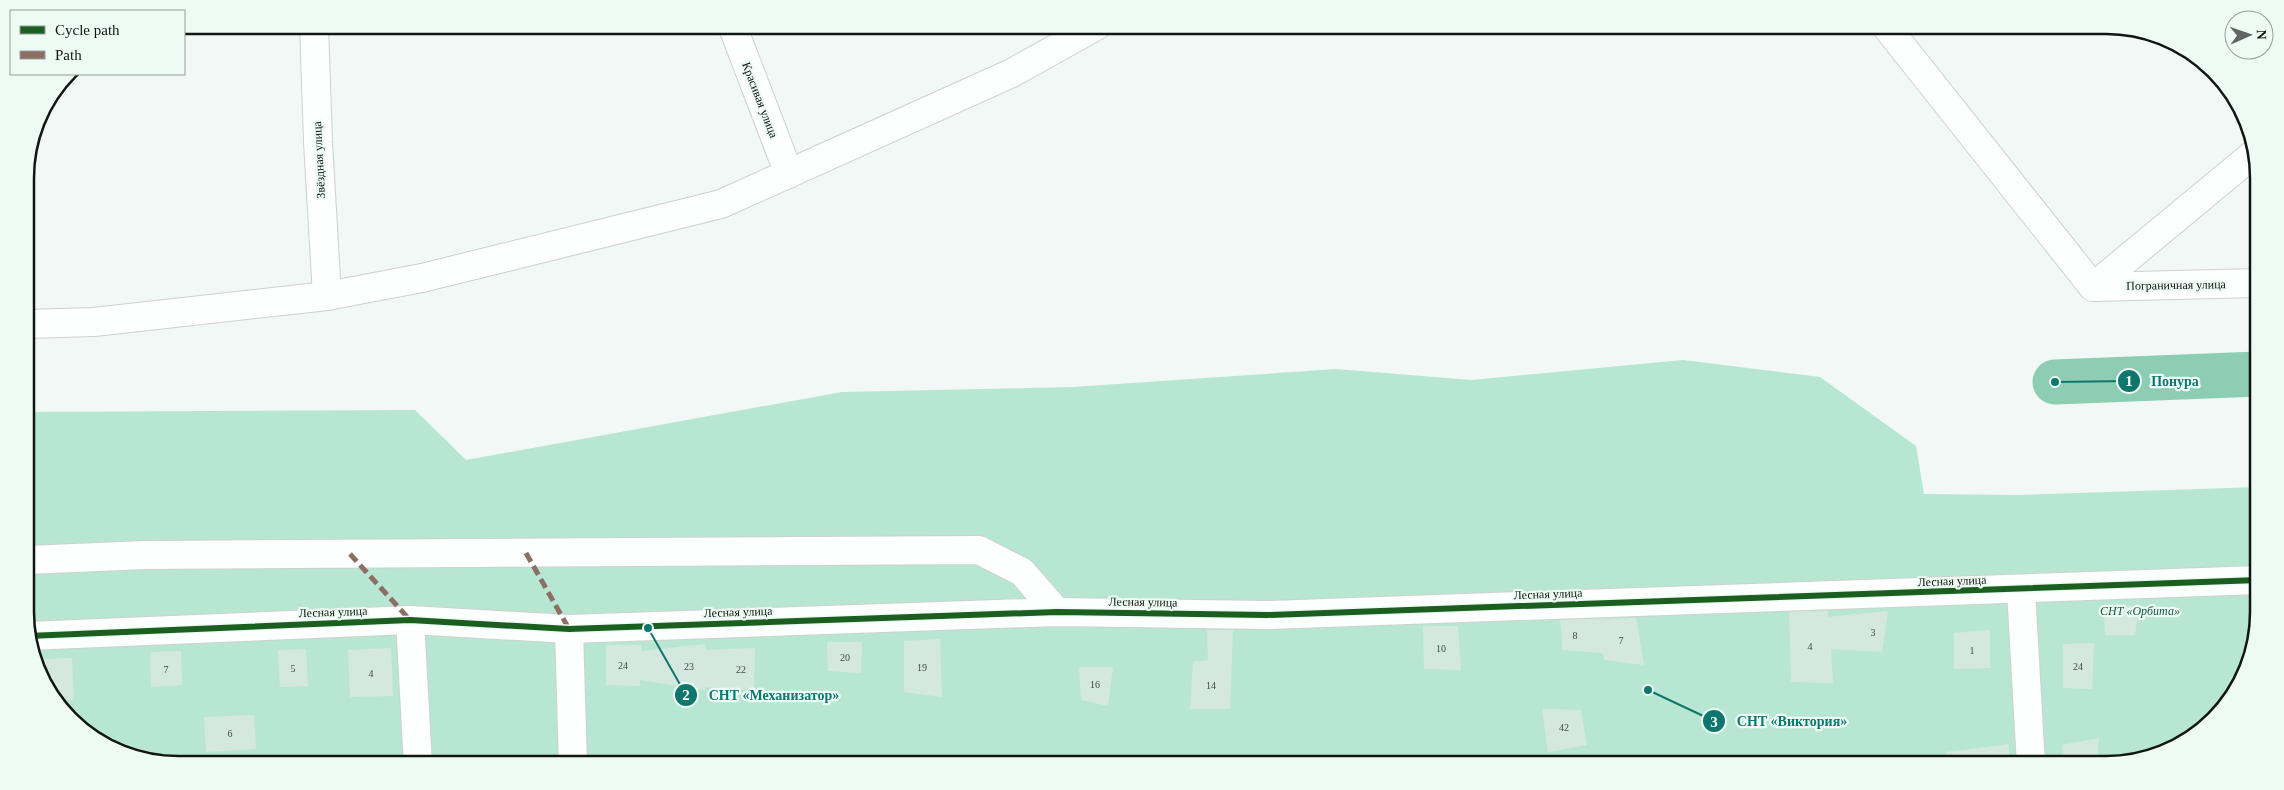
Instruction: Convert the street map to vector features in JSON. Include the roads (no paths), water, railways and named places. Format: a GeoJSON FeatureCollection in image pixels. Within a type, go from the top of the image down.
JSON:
{"type":"FeatureCollection","features":[{"type":"Feature","properties":{"kind":"street","name":"Звёздная улица"},"geometry":{"type":"LineString","coordinates":[[314,34],[318,142],[328,296]]}},
{"type":"Feature","properties":{"kind":"street","name":"Красивая улица"},"geometry":{"type":"LineString","coordinates":[[735,34],[789,174]]}},
{"type":"Feature","properties":{"kind":"street"},"geometry":{"type":"LineString","coordinates":[[34,324],[94,322],[328,296],[422,278],[721,204],[1012,73],[1082,34]]}},
{"type":"Feature","properties":{"kind":"street"},"geometry":{"type":"LineString","coordinates":[[1892,34],[2093,287],[2248,158]]}},
{"type":"Feature","properties":{"kind":"street","name":"Пограничная улица"},"geometry":{"type":"LineString","coordinates":[[2093,287],[2250,283]]}},
{"type":"Feature","properties":{"kind":"street"},"geometry":{"type":"LineString","coordinates":[[34,560],[145,555],[979,550],[1022,572],[1056,612]]}},
{"type":"Feature","properties":{"kind":"street","name":"Лесная улица"},"geometry":{"type":"LineString","coordinates":[[36,636],[410,620],[569,629],[1056,612],[1267,615],[2021,590],[2250,580]]}},
{"type":"Feature","properties":{"kind":"street"},"geometry":{"type":"LineString","coordinates":[[2021,590],[2031,756]]}},
{"type":"Feature","properties":{"kind":"street"},"geometry":{"type":"LineString","coordinates":[[410,620],[418,756]]}},
{"type":"Feature","properties":{"kind":"street"},"geometry":{"type":"LineString","coordinates":[[569,629],[573,756]]}},
{"type":"Feature","properties":{"kind":"waterway"},"geometry":{"type":"LineString","coordinates":[[2055,382],[2250,374]]}},
{"type":"Feature","properties":{"kind":"place","name":"Понура"},"geometry":{"type":"Point","coordinates":[2055,382]}},
{"type":"Feature","properties":{"kind":"place","name":"СНТ «Механизатор»"},"geometry":{"type":"Point","coordinates":[648,628]}},
{"type":"Feature","properties":{"kind":"place","name":"СНТ «Виктория»"},"geometry":{"type":"Point","coordinates":[1648,690]}},
{"type":"Feature","properties":{"kind":"park label","name":"СНТ «Орбита»"},"geometry":{"type":"Point","coordinates":[2140,611]}}]}
